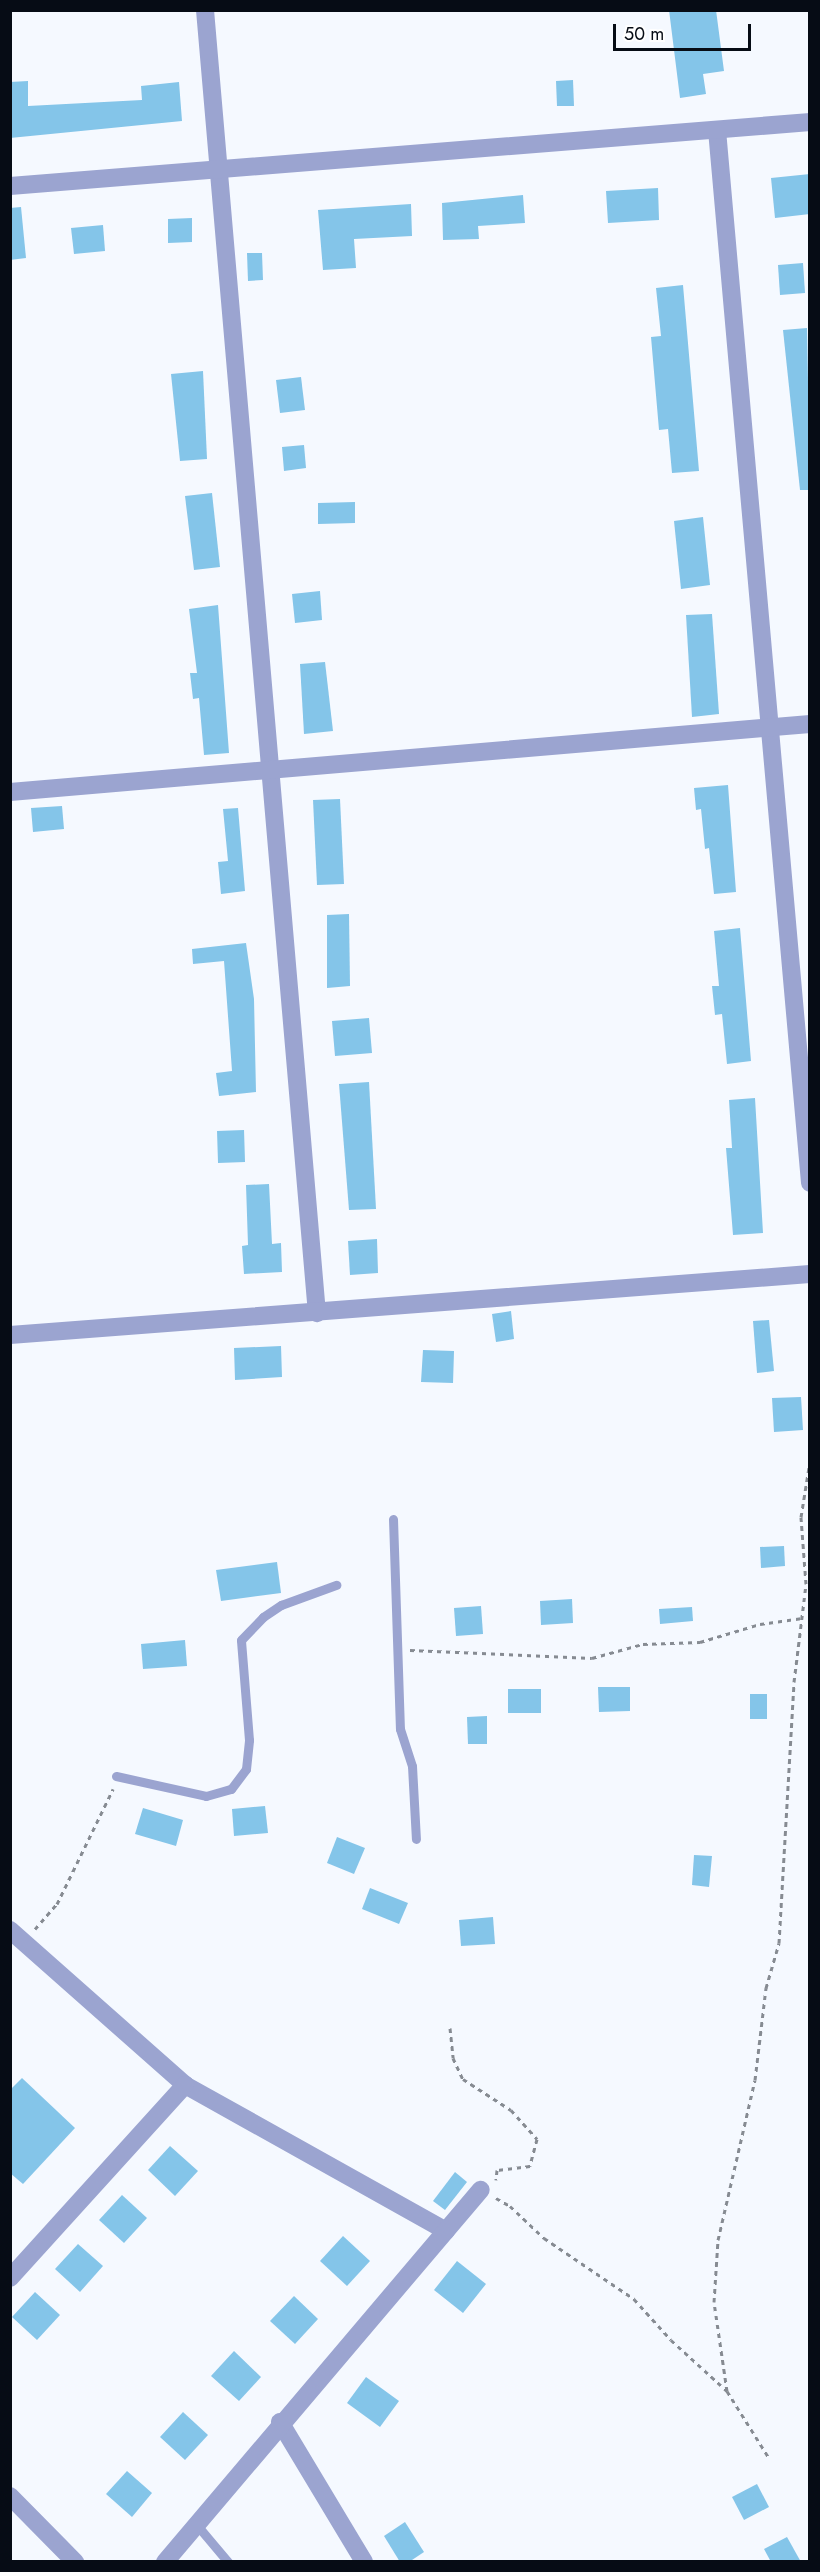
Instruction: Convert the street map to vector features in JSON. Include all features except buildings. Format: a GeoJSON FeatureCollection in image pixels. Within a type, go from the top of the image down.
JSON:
{"type":"FeatureCollection","features":[{"type":"Feature","properties":{"kind":"street"},"geometry":{"type":"LineString","coordinates":[[205,10],[317,1313]]}},
{"type":"Feature","properties":{"kind":"street"},"geometry":{"type":"LineString","coordinates":[[10,186],[810,122]]}},
{"type":"Feature","properties":{"kind":"street"},"geometry":{"type":"LineString","coordinates":[[717,130],[767,728],[810,1183]]}},
{"type":"Feature","properties":{"kind":"street"},"geometry":{"type":"LineString","coordinates":[[10,792],[810,724]]}},
{"type":"Feature","properties":{"kind":"street"},"geometry":{"type":"LineString","coordinates":[[10,1335],[810,1274]]}},
{"type":"Feature","properties":{"kind":"street"},"geometry":{"type":"LineString","coordinates":[[17,1935],[185,2085],[446,2231]]}},
{"type":"Feature","properties":{"kind":"street"},"geometry":{"type":"LineString","coordinates":[[10,2277],[185,2085]]}},
{"type":"Feature","properties":{"kind":"street"},"geometry":{"type":"LineString","coordinates":[[165,2562],[280,2422],[481,2190]]}},
{"type":"Feature","properties":{"kind":"street"},"geometry":{"type":"LineString","coordinates":[[280,2422],[364,2562]]}},
{"type":"Feature","properties":{"kind":"street"},"geometry":{"type":"LineString","coordinates":[[10,2496],[75,2562]]}},
{"type":"Feature","properties":{"kind":"lane"},"geometry":{"type":"LineString","coordinates":[[393,1519],[400,1649],[400,1729],[412,1766],[416,1839]]}},
{"type":"Feature","properties":{"kind":"lane"},"geometry":{"type":"LineString","coordinates":[[116,1776],[206,1796],[231,1789],[246,1769],[249,1740],[241,1640],[263,1617],[281,1605],[336,1585]]}},
{"type":"Feature","properties":{"kind":"lane"},"geometry":{"type":"LineString","coordinates":[[196,2524],[228,2562]]}},
{"type":"Feature","properties":{"kind":"path"},"geometry":{"type":"LineString","coordinates":[[727,2391],[714,2302],[718,2240],[755,2080],[766,1988],[779,1942],[794,1682],[806,1584],[801,1517],[810,1461]]}},
{"type":"Feature","properties":{"kind":"path"},"geometry":{"type":"LineString","coordinates":[[400,1649],[592,1658],[643,1644],[699,1642],[760,1624],[803,1618]]}},
{"type":"Feature","properties":{"kind":"path"},"geometry":{"type":"LineString","coordinates":[[17,1935],[57,1904],[112,1797],[116,1776]]}},
{"type":"Feature","properties":{"kind":"path"},"geometry":{"type":"LineString","coordinates":[[450,2028],[453,2058],[463,2079],[511,2110],[537,2139],[530,2166],[497,2170],[493,2197],[510,2206],[544,2238],[634,2299],[670,2340],[727,2391],[769,2458]]}}]}
